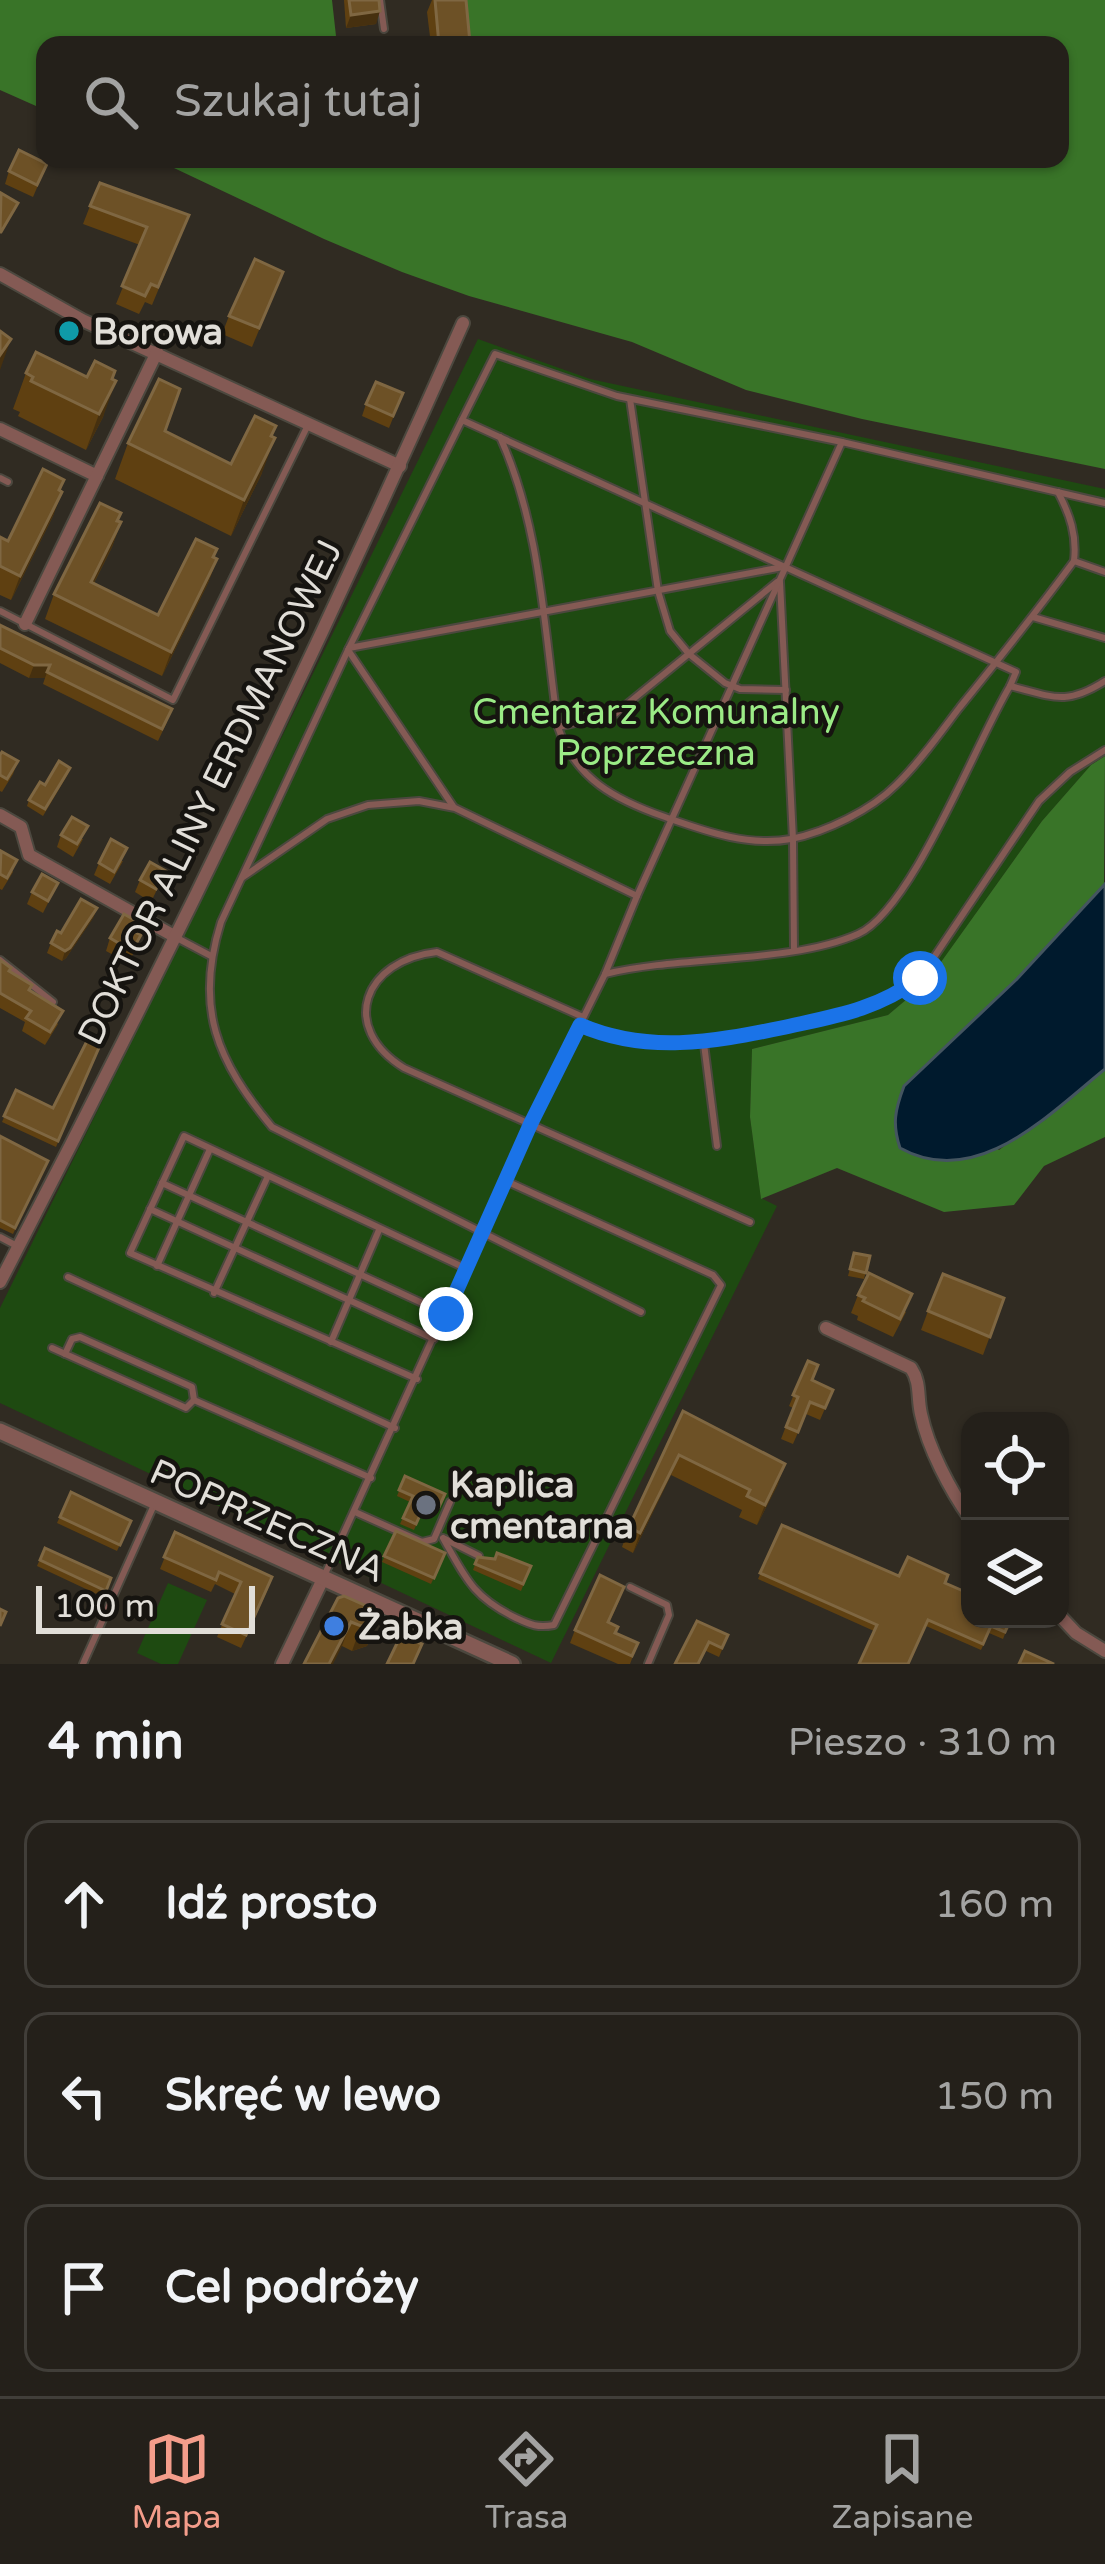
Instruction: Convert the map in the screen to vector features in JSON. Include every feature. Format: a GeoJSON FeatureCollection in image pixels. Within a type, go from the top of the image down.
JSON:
{"type":"FeatureCollection","features":[{"type":"Feature","properties":{"kind":"street"},"geometry":{"type":"LineString","coordinates":[[0,274],[82,320],[400,466]]}},
{"type":"Feature","properties":{"kind":"street","name":"DOKTOR ALINY ERDMANOWEJ"},"geometry":{"type":"LineString","coordinates":[[0,1282],[174,936],[464,323]]}},
{"type":"Feature","properties":{"kind":"street"},"geometry":{"type":"LineString","coordinates":[[25,624],[157,352]]}},
{"type":"Feature","properties":{"kind":"street"},"geometry":{"type":"LineString","coordinates":[[0,429],[97,476]]}},
{"type":"Feature","properties":{"kind":"street"},"geometry":{"type":"LineString","coordinates":[[0,815],[21,827],[29,855],[174,936]]}},
{"type":"Feature","properties":{"kind":"street"},"geometry":{"type":"LineString","coordinates":[[826,1328],[911,1368],[917,1378],[921,1416],[961,1505]]}},
{"type":"Feature","properties":{"kind":"street","name":"POPRZECZNA"},"geometry":{"type":"LineString","coordinates":[[0,1431],[512,1664]]}},
{"type":"Feature","properties":{"kind":"street"},"geometry":{"type":"LineString","coordinates":[[281,1664],[323,1579]]}},
{"type":"Feature","properties":{"kind":"street"},"geometry":{"type":"LineString","coordinates":[[1069,1626],[1105,1651]]}},
{"type":"Feature","properties":{"kind":"lane"},"geometry":{"type":"LineString","coordinates":[[380,0],[384,29]]}},
{"type":"Feature","properties":{"kind":"lane"},"geometry":{"type":"LineString","coordinates":[[641,1312],[272,1127],[238,1086],[218,1047],[209,1002],[211,956],[243,877],[348,649],[495,354],[578,386],[630,399],[1105,503]]}},
{"type":"Feature","properties":{"kind":"lane"},"geometry":{"type":"LineString","coordinates":[[630,399],[658,591],[670,631],[688,654],[732,686],[786,690]]}},
{"type":"Feature","properties":{"kind":"lane"},"geometry":{"type":"LineString","coordinates":[[462,419],[1016,672],[908,880],[883,916],[860,933],[794,950],[641,965],[605,974]]}},
{"type":"Feature","properties":{"kind":"lane"},"geometry":{"type":"LineString","coordinates":[[0,611],[173,700],[310,422]]}},
{"type":"Feature","properties":{"kind":"lane"},"geometry":{"type":"LineString","coordinates":[[500,436],[532,528],[558,727],[566,751],[607,792],[671,820],[759,842],[794,838],[852,816],[897,785],[1074,562],[1070,515],[1058,492]]}},
{"type":"Feature","properties":{"kind":"lane"},"geometry":{"type":"LineString","coordinates":[[323,1579],[531,1123],[605,974],[842,442]]}},
{"type":"Feature","properties":{"kind":"lane"},"geometry":{"type":"LineString","coordinates":[[1074,562],[1105,572]]}},
{"type":"Feature","properties":{"kind":"lane"},"geometry":{"type":"LineString","coordinates":[[348,649],[786,567]]}},
{"type":"Feature","properties":{"kind":"lane"},"geometry":{"type":"LineString","coordinates":[[558,727],[615,714],[780,579]]}},
{"type":"Feature","properties":{"kind":"lane"},"geometry":{"type":"LineString","coordinates":[[780,579],[794,838],[794,950]]}},
{"type":"Feature","properties":{"kind":"lane"},"geometry":{"type":"LineString","coordinates":[[1033,617],[1105,638]]}},
{"type":"Feature","properties":{"kind":"lane"},"geometry":{"type":"LineString","coordinates":[[348,649],[454,808]]}},
{"type":"Feature","properties":{"kind":"lane"},"geometry":{"type":"LineString","coordinates":[[1010,686],[1056,698],[1079,697],[1105,681]]}},
{"type":"Feature","properties":{"kind":"lane"},"geometry":{"type":"LineString","coordinates":[[750,1222],[388,1057],[377,1044],[367,1016],[369,992],[380,973],[411,955],[437,952],[609,1038],[651,1044],[704,1044],[865,1010],[920,978],[1039,801],[1070,772],[1105,750]]}},
{"type":"Feature","properties":{"kind":"lane"},"geometry":{"type":"LineString","coordinates":[[243,877],[327,819],[368,805],[419,801],[454,808],[637,896]]}},
{"type":"Feature","properties":{"kind":"lane"},"geometry":{"type":"LineString","coordinates":[[174,936],[211,956]]}},
{"type":"Feature","properties":{"kind":"lane"},"geometry":{"type":"LineString","coordinates":[[0,960],[52,1002]]}},
{"type":"Feature","properties":{"kind":"lane"},"geometry":{"type":"LineString","coordinates":[[704,1044],[717,1145]]}},
{"type":"Feature","properties":{"kind":"lane"},"geometry":{"type":"LineString","coordinates":[[417,1379],[130,1253],[184,1136],[467,1269]]}},
{"type":"Feature","properties":{"kind":"lane"},"geometry":{"type":"LineString","coordinates":[[157,1266],[210,1148]]}},
{"type":"Feature","properties":{"kind":"lane"},"geometry":{"type":"LineString","coordinates":[[214,1293],[268,1176]]}},
{"type":"Feature","properties":{"kind":"lane"},"geometry":{"type":"LineString","coordinates":[[439,1536],[486,1604],[537,1628],[554,1625],[721,1285],[712,1275],[506,1181]]}},
{"type":"Feature","properties":{"kind":"lane"},"geometry":{"type":"LineString","coordinates":[[162,1183],[446,1314]]}},
{"type":"Feature","properties":{"kind":"lane"},"geometry":{"type":"LineString","coordinates":[[150,1209],[434,1340]]}},
{"type":"Feature","properties":{"kind":"lane"},"geometry":{"type":"LineString","coordinates":[[331,1342],[379,1230]]}},
{"type":"Feature","properties":{"kind":"lane"},"geometry":{"type":"LineString","coordinates":[[0,1238],[19,1246]]}},
{"type":"Feature","properties":{"kind":"lane"},"geometry":{"type":"LineString","coordinates":[[68,1276],[395,1428]]}},
{"type":"Feature","properties":{"kind":"lane"},"geometry":{"type":"LineString","coordinates":[[65,1354],[72,1339],[80,1337],[192,1387],[194,1400]]}},
{"type":"Feature","properties":{"kind":"lane"},"geometry":{"type":"LineString","coordinates":[[52,1348],[186,1408],[194,1400]]}},
{"type":"Feature","properties":{"kind":"lane"},"geometry":{"type":"LineString","coordinates":[[194,1400],[371,1478]]}},
{"type":"Feature","properties":{"kind":"lane"},"geometry":{"type":"LineString","coordinates":[[83,1664],[156,1502]]}},
{"type":"Feature","properties":{"kind":"lane"},"geometry":{"type":"LineString","coordinates":[[355,1512],[422,1542],[439,1536],[450,1502]]}},
{"type":"Feature","properties":{"kind":"lane"},"geometry":{"type":"LineString","coordinates":[[439,1536],[479,1556]]}},
{"type":"Feature","properties":{"kind":"lane"},"geometry":{"type":"LineString","coordinates":[[630,1587],[667,1605],[669,1615],[648,1664]]}},
{"type":"Feature","properties":{"kind":"green space"},"geometry":{"type":"Polygon","coordinates":[[[0,0],[332,0],[336,36],[36,36],[36,106],[0,90],[0,0]]]}},
{"type":"Feature","properties":{"kind":"green space"},"geometry":{"type":"Polygon","coordinates":[[[466,0],[1105,0],[1105,469],[746,390],[632,342],[402,272],[174,168],[1069,168],[1069,36],[469,36],[466,0]]]}},
{"type":"Feature","properties":{"kind":"green space","name":"Cmentarz Komunalny Poprzeczna"},"geometry":{"type":"Polygon","coordinates":[[[478,339],[590,379],[1105,489],[1105,756],[1091,765],[1042,821],[926,983],[888,1015],[752,1049],[750,1117],[761,1198],[777,1206],[551,1663],[0,1403],[0,1308],[478,339]]]}},
{"type":"Feature","properties":{"kind":"green space"},"geometry":{"type":"Polygon","coordinates":[[[1105,756],[1104,885],[1017,979],[904,1086],[999,1150],[1105,1069],[1105,1137],[1044,1166],[1014,1205],[944,1212],[837,1168],[761,1199],[750,1117],[752,1049],[888,1015],[926,983],[1042,821],[1091,765],[1105,756]]]}},
{"type":"Feature","properties":{"kind":"green space"},"geometry":{"type":"Polygon","coordinates":[[[168,1583],[207,1600],[178,1664],[161,1664],[137,1653],[168,1583]]]}},
{"type":"Feature","properties":{"kind":"water"},"geometry":{"type":"Polygon","coordinates":[[[1105,884],[1105,1069],[1036,1125],[984,1154],[929,1159],[900,1148],[896,1117],[904,1086],[1017,979],[1105,884]]]}},
{"type":"Feature","properties":{"kind":"building"},"geometry":{"type":"Polygon","coordinates":[[[349,0],[379,0],[380,11],[351,15],[349,0]]]}},
{"type":"Feature","properties":{"kind":"building"},"geometry":{"type":"Polygon","coordinates":[[[435,0],[466,0],[469,36],[438,36],[435,0]]]}},
{"type":"Feature","properties":{"kind":"building"},"geometry":{"type":"Polygon","coordinates":[[[19,150],[36,158],[36,168],[45,168],[37,185],[9,171],[19,150]]]}},
{"type":"Feature","properties":{"kind":"building"},"geometry":{"type":"Polygon","coordinates":[[[100,183],[189,215],[158,287],[151,284],[145,296],[122,286],[147,227],[90,206],[100,183]]]}},
{"type":"Feature","properties":{"kind":"building"},"geometry":{"type":"Polygon","coordinates":[[[1,193],[18,203],[0,232],[1,193]]]}},
{"type":"Feature","properties":{"kind":"building"},"geometry":{"type":"Polygon","coordinates":[[[255,259],[283,272],[259,328],[229,316],[255,259]]]}},
{"type":"Feature","properties":{"kind":"building"},"geometry":{"type":"Polygon","coordinates":[[[0,331],[11,339],[0,355],[0,331]]]}},
{"type":"Feature","properties":{"kind":"building"},"geometry":{"type":"Polygon","coordinates":[[[36,352],[87,377],[95,361],[115,371],[112,379],[116,381],[99,414],[31,381],[33,377],[26,373],[36,352]]]}},
{"type":"Feature","properties":{"kind":"building"},"geometry":{"type":"Polygon","coordinates":[[[159,379],[180,389],[165,431],[231,464],[255,416],[276,426],[271,436],[275,438],[244,500],[128,443],[159,379]]]}},
{"type":"Feature","properties":{"kind":"building"},"geometry":{"type":"Polygon","coordinates":[[[376,382],[403,393],[393,416],[366,404],[376,382]]]}},
{"type":"Feature","properties":{"kind":"building"},"geometry":{"type":"Polygon","coordinates":[[[43,469],[64,480],[62,492],[20,576],[0,566],[0,537],[8,541],[43,469]]]}},
{"type":"Feature","properties":{"kind":"building"},"geometry":{"type":"Polygon","coordinates":[[[100,503],[121,513],[117,521],[121,522],[91,582],[158,615],[196,539],[217,549],[213,557],[217,559],[171,652],[54,594],[100,503]]]}},
{"type":"Feature","properties":{"kind":"building"},"geometry":{"type":"Polygon","coordinates":[[[0,625],[172,709],[162,729],[47,672],[50,665],[34,665],[0,648],[0,625]]]}},
{"type":"Feature","properties":{"kind":"building"},"geometry":{"type":"Polygon","coordinates":[[[2,752],[18,761],[7,779],[0,775],[2,752]]]}},
{"type":"Feature","properties":{"kind":"building"},"geometry":{"type":"Polygon","coordinates":[[[59,761],[70,768],[45,809],[29,800],[59,761]]]}},
{"type":"Feature","properties":{"kind":"building"},"geometry":{"type":"Polygon","coordinates":[[[72,817],[88,826],[77,844],[61,835],[72,817]]]}},
{"type":"Feature","properties":{"kind":"building"},"geometry":{"type":"Polygon","coordinates":[[[111,839],[127,848],[114,872],[99,863],[111,839]]]}},
{"type":"Feature","properties":{"kind":"building"},"geometry":{"type":"Polygon","coordinates":[[[1,851],[17,860],[7,878],[0,874],[1,851]]]}},
{"type":"Feature","properties":{"kind":"building"},"geometry":{"type":"Polygon","coordinates":[[[150,862],[166,871],[156,889],[140,880],[150,862]]]}},
{"type":"Feature","properties":{"kind":"building"},"geometry":{"type":"Polygon","coordinates":[[[42,874],[58,883],[48,901],[32,892],[42,874]]]}},
{"type":"Feature","properties":{"kind":"building"},"geometry":{"type":"Polygon","coordinates":[[[81,899],[97,908],[65,951],[51,943],[81,899]]]}},
{"type":"Feature","properties":{"kind":"building"},"geometry":{"type":"Polygon","coordinates":[[[124,914],[138,922],[135,932],[141,935],[132,951],[110,938],[124,914]]]}},
{"type":"Feature","properties":{"kind":"building"},"geometry":{"type":"Polygon","coordinates":[[[0,960],[32,985],[29,990],[63,1011],[50,1032],[26,1018],[31,1011],[0,993],[0,960]]]}},
{"type":"Feature","properties":{"kind":"building"},"geometry":{"type":"Polygon","coordinates":[[[89,1037],[101,1043],[58,1141],[4,1116],[16,1090],[53,1108],[89,1037]]]}},
{"type":"Feature","properties":{"kind":"building"},"geometry":{"type":"Polygon","coordinates":[[[0,1136],[48,1161],[15,1228],[0,1220],[0,1136]]]}},
{"type":"Feature","properties":{"kind":"building"},"geometry":{"type":"Polygon","coordinates":[[[854,1253],[870,1256],[866,1273],[850,1269],[854,1253]]]}},
{"type":"Feature","properties":{"kind":"building"},"geometry":{"type":"Polygon","coordinates":[[[869,1273],[912,1294],[900,1319],[858,1295],[869,1273]]]}},
{"type":"Feature","properties":{"kind":"building"},"geometry":{"type":"Polygon","coordinates":[[[943,1274],[1004,1298],[990,1337],[928,1311],[943,1274]]]}},
{"type":"Feature","properties":{"kind":"building"},"geometry":{"type":"Polygon","coordinates":[[[808,1361],[818,1365],[812,1380],[833,1390],[825,1408],[810,1402],[798,1432],[786,1427],[808,1361]]]}},
{"type":"Feature","properties":{"kind":"building"},"geometry":{"type":"Polygon","coordinates":[[[683,1411],[785,1464],[765,1505],[747,1496],[750,1490],[679,1455],[640,1533],[629,1527],[683,1411]]]}},
{"type":"Feature","properties":{"kind":"building","name":"Kaplica cmentarna"},"geometry":{"type":"Polygon","coordinates":[[[405,1476],[445,1494],[439,1507],[426,1502],[416,1524],[403,1518],[413,1496],[399,1490],[405,1476]]]}},
{"type":"Feature","properties":{"kind":"building"},"geometry":{"type":"Polygon","coordinates":[[[71,1492],[131,1521],[120,1545],[60,1517],[71,1492]]]}},
{"type":"Feature","properties":{"kind":"building"},"geometry":{"type":"Polygon","coordinates":[[[782,1525],[899,1576],[908,1557],[948,1575],[945,1583],[961,1590],[961,1628],[990,1628],[983,1644],[928,1620],[908,1664],[859,1664],[877,1625],[760,1573],[782,1525]]]}},
{"type":"Feature","properties":{"kind":"building"},"geometry":{"type":"Polygon","coordinates":[[[396,1531],[445,1553],[434,1578],[384,1556],[396,1531]]]}},
{"type":"Feature","properties":{"kind":"building"},"geometry":{"type":"Polygon","coordinates":[[[175,1532],[272,1577],[246,1635],[222,1624],[241,1582],[219,1572],[216,1580],[164,1557],[175,1532]]]}},
{"type":"Feature","properties":{"kind":"building"},"geometry":{"type":"Polygon","coordinates":[[[45,1548],[111,1578],[106,1591],[40,1560],[45,1548]]]}},
{"type":"Feature","properties":{"kind":"building"},"geometry":{"type":"Polygon","coordinates":[[[497,1553],[531,1566],[523,1584],[475,1564],[478,1557],[495,1559],[497,1553]]]}},
{"type":"Feature","properties":{"kind":"building"},"geometry":{"type":"Polygon","coordinates":[[[600,1575],[624,1587],[608,1622],[618,1627],[615,1633],[638,1643],[632,1656],[575,1630],[600,1575]]]}},
{"type":"Feature","properties":{"kind":"building"},"geometry":{"type":"Polygon","coordinates":[[[344,1596],[380,1612],[376,1622],[361,1626],[351,1622],[329,1664],[304,1664],[338,1598],[344,1596]]]}},
{"type":"Feature","properties":{"kind":"building"},"geometry":{"type":"Polygon","coordinates":[[[697,1621],[728,1635],[722,1648],[709,1642],[698,1664],[675,1664],[697,1621]]]}},
{"type":"Feature","properties":{"kind":"building"},"geometry":{"type":"Polygon","coordinates":[[[401,1635],[422,1644],[413,1664],[387,1664],[401,1635]]]}},
{"type":"Feature","properties":{"kind":"building"},"geometry":{"type":"Polygon","coordinates":[[[1025,1651],[1054,1664],[1019,1664],[1025,1651]]]}},
{"type":"Feature","properties":{"kind":"place","name":"Borowa"},"geometry":{"type":"Point","coordinates":[69,331]}},
{"type":"Feature","properties":{"kind":"place","name":"Kaplica cmentarna"},"geometry":{"type":"Point","coordinates":[426,1505]}},
{"type":"Feature","properties":{"kind":"place","name":"Żabka"},"geometry":{"type":"Point","coordinates":[334,1626]}},
{"type":"Feature","properties":{"kind":"route"},"geometry":{"type":"LineString","coordinates":[[446,1314],[580,1025],[609,1038],[704,1044],[865,1010],[920,978]]}}]}
